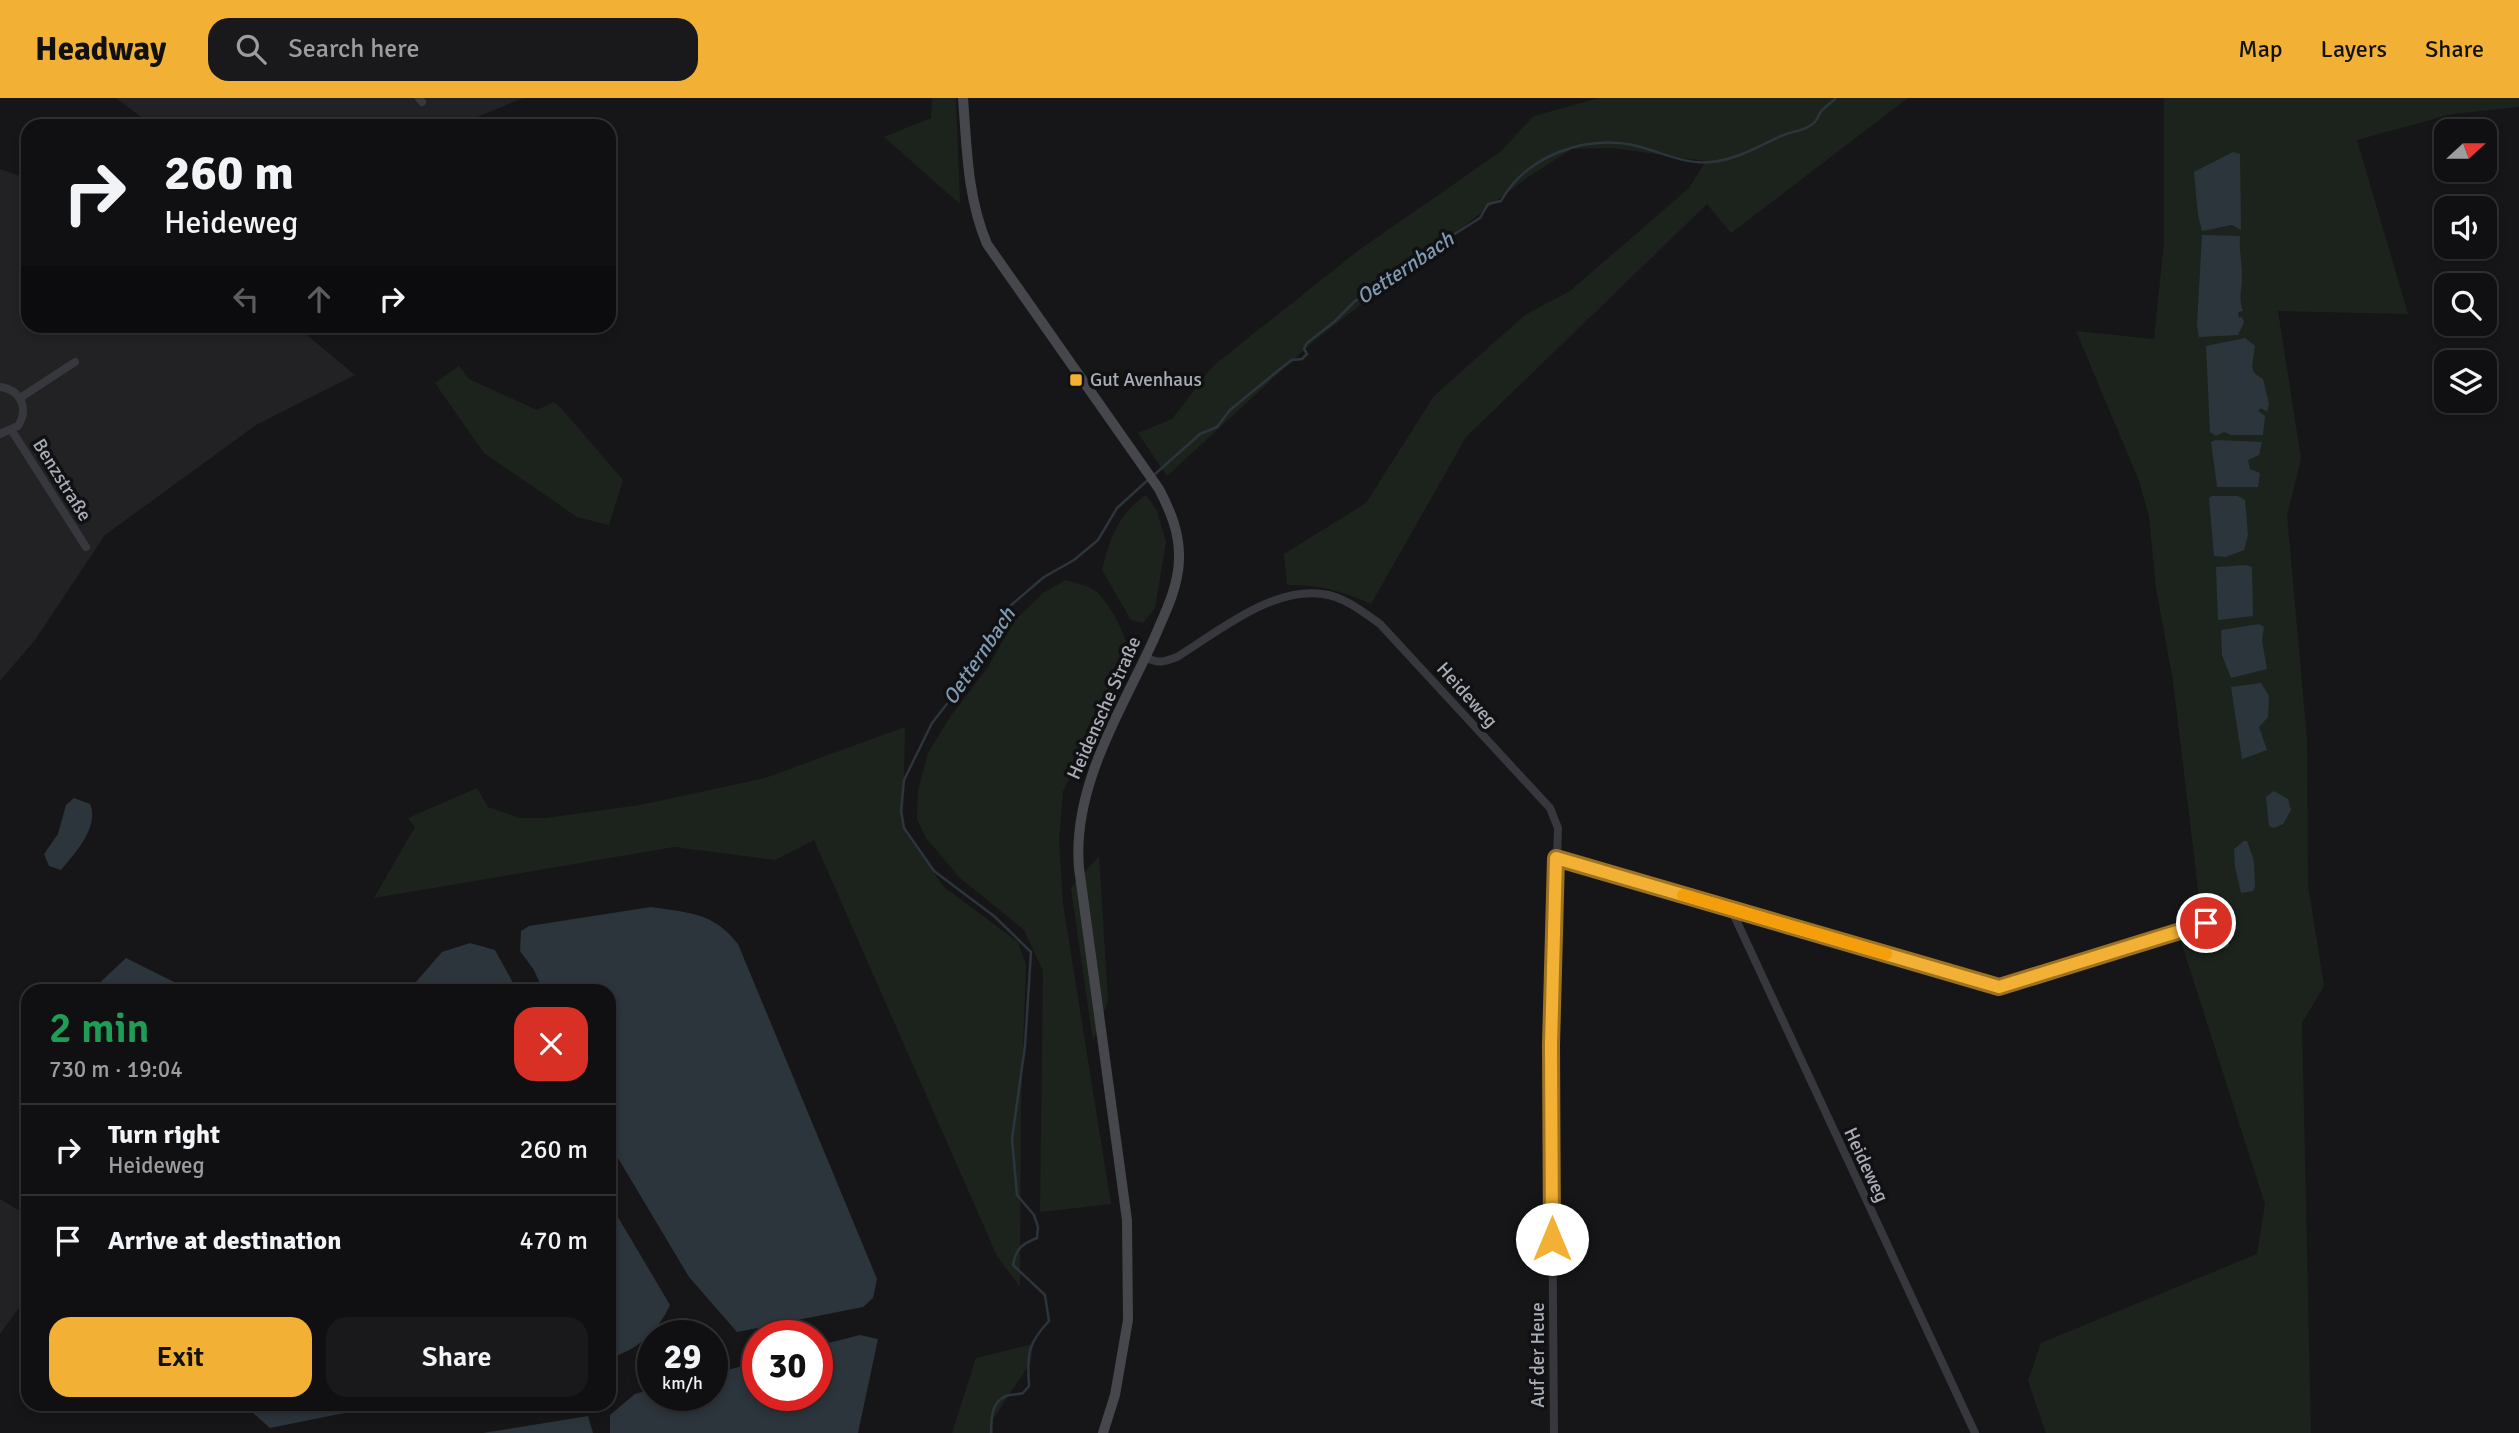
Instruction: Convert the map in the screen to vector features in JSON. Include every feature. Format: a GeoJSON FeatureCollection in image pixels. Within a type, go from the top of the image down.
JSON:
{"type":"FeatureCollection","features":[{"type":"Feature","properties":{"kind":"main road","name":"Heidensche Straße"},"geometry":{"type":"LineString","coordinates":[[963,98],[969,184],[974,208],[988,244],[1159,489],[1172,515],[1178,540],[1176,586],[1095,768],[1083,800],[1079,824],[1079,868],[1127,1220],[1128,1320],[1115,1395],[1103,1433]]}},
{"type":"Feature","properties":{"kind":"street"},"geometry":{"type":"LineString","coordinates":[[20,398],[75,362]]}},
{"type":"Feature","properties":{"kind":"street"},"geometry":{"type":"LineString","coordinates":[[0,387],[9,388],[20,398],[24,412],[18,426],[12,431],[0,434]]}},
{"type":"Feature","properties":{"kind":"street","name":"Benzstraße"},"geometry":{"type":"LineString","coordinates":[[12,431],[86,547]]}},
{"type":"Feature","properties":{"kind":"street","name":"Heideweg"},"geometry":{"type":"LineString","coordinates":[[1145,657],[1163,662],[1177,657],[1260,606],[1299,594],[1325,594],[1354,605],[1380,624],[1550,808],[1558,828],[1556,858]]}},
{"type":"Feature","properties":{"kind":"street"},"geometry":{"type":"LineString","coordinates":[[1556,858],[1999,987],[2206,923],[2225,944]]}},
{"type":"Feature","properties":{"kind":"street","name":"Auf der Heue"},"geometry":{"type":"LineString","coordinates":[[1554,1433],[1551,1045],[1556,858]]}},
{"type":"Feature","properties":{"kind":"street","name":"Heideweg"},"geometry":{"type":"LineString","coordinates":[[1731,909],[1975,1433]]}},
{"type":"Feature","properties":{"kind":"shaded area"},"geometry":{"type":"Polygon","coordinates":[[[116,98],[523,98],[473,119],[144,119],[116,98]]]}},
{"type":"Feature","properties":{"kind":"shaded area"},"geometry":{"type":"Polygon","coordinates":[[[932,98],[956,98],[960,204],[884,137],[931,118],[932,98]]]}},
{"type":"Feature","properties":{"kind":"shaded area"},"geometry":{"type":"Polygon","coordinates":[[[1599,98],[1908,98],[1731,233],[1707,204],[1466,437],[1371,604],[1330,589],[1287,585],[1284,554],[1366,503],[1434,396],[1525,315],[1570,291],[1689,188],[1706,161],[1613,148],[1572,149],[1528,177],[1315,340],[1167,476],[1138,433],[1172,419],[1213,366],[1359,250],[1500,152],[1534,116],[1599,98]]]}},
{"type":"Feature","properties":{"kind":"shaded area"},"geometry":{"type":"Polygon","coordinates":[[[2164,98],[2519,98],[2519,107],[2452,114],[2357,140],[2408,314],[2278,311],[2301,459],[2287,515],[2307,739],[2308,885],[2324,986],[2302,1023],[2311,1433],[2046,1433],[2028,1381],[2041,1343],[2257,1254],[2265,1204],[2175,923],[2201,914],[2173,681],[2156,588],[2149,516],[2139,481],[2076,331],[2154,339],[2164,242],[2164,98]]]}},
{"type":"Feature","properties":{"kind":"shaded area"},"geometry":{"type":"Polygon","coordinates":[[[2233,152],[2240,154],[2241,230],[2232,225],[2202,231],[2194,172],[2233,152]]]}},
{"type":"Feature","properties":{"kind":"shaded area"},"geometry":{"type":"Polygon","coordinates":[[[0,169],[21,176],[21,333],[304,333],[355,375],[256,425],[105,535],[35,640],[0,681],[0,169]]]}},
{"type":"Feature","properties":{"kind":"shaded area"},"geometry":{"type":"Polygon","coordinates":[[[2202,235],[2240,236],[2240,298],[2243,311],[2238,312],[2239,318],[2242,317],[2244,322],[2238,335],[2199,337],[2197,325],[2202,235]]]}},
{"type":"Feature","properties":{"kind":"shaded area"},"geometry":{"type":"Polygon","coordinates":[[[2245,338],[2255,346],[2252,366],[2254,373],[2263,379],[2269,404],[2267,412],[2261,408],[2258,411],[2265,416],[2263,435],[2231,435],[2224,432],[2216,436],[2210,432],[2206,346],[2245,338]]]}},
{"type":"Feature","properties":{"kind":"shaded area"},"geometry":{"type":"Polygon","coordinates":[[[459,366],[469,379],[537,410],[554,402],[561,408],[623,480],[609,525],[577,517],[484,453],[435,383],[459,366]]]}},
{"type":"Feature","properties":{"kind":"shaded area"},"geometry":{"type":"Polygon","coordinates":[[[2211,442],[2262,442],[2259,455],[2248,460],[2250,469],[2260,473],[2258,487],[2217,487],[2211,442]]]}},
{"type":"Feature","properties":{"kind":"shaded area"},"geometry":{"type":"Polygon","coordinates":[[[1146,495],[1157,511],[1166,542],[1155,608],[1143,623],[1131,620],[1102,570],[1108,547],[1122,519],[1136,502],[1146,495]]]}},
{"type":"Feature","properties":{"kind":"shaded area"},"geometry":{"type":"Polygon","coordinates":[[[2238,496],[2245,500],[2248,535],[2244,550],[2226,557],[2214,556],[2209,498],[2238,496]]]}},
{"type":"Feature","properties":{"kind":"shaded area"},"geometry":{"type":"Polygon","coordinates":[[[2216,567],[2252,567],[2253,616],[2218,620],[2216,567]]]}},
{"type":"Feature","properties":{"kind":"shaded area"},"geometry":{"type":"Polygon","coordinates":[[[1066,580],[1090,588],[1104,599],[1120,627],[1133,667],[1091,736],[1063,791],[1059,841],[1063,904],[1111,1204],[1040,1212],[1043,971],[1024,930],[959,877],[926,838],[917,819],[918,790],[928,753],[950,717],[988,667],[1014,621],[1043,593],[1066,580]]]}},
{"type":"Feature","properties":{"kind":"shaded area"},"geometry":{"type":"Polygon","coordinates":[[[2259,624],[2264,627],[2262,641],[2267,669],[2231,678],[2222,655],[2221,630],[2259,624]]]}},
{"type":"Feature","properties":{"kind":"shaded area"},"geometry":{"type":"Polygon","coordinates":[[[2261,683],[2269,696],[2268,717],[2259,727],[2267,750],[2242,759],[2231,687],[2261,683]]]}},
{"type":"Feature","properties":{"kind":"shaded area"},"geometry":{"type":"Polygon","coordinates":[[[905,727],[903,829],[944,887],[1018,942],[1026,965],[1021,1106],[1020,1287],[997,1256],[814,840],[775,860],[674,847],[374,898],[415,827],[408,818],[477,788],[488,807],[519,818],[546,818],[640,805],[765,778],[905,727]]]}},
{"type":"Feature","properties":{"kind":"shaded area"},"geometry":{"type":"Polygon","coordinates":[[[2274,791],[2288,799],[2291,810],[2283,824],[2274,828],[2269,826],[2266,797],[2274,791]]]}},
{"type":"Feature","properties":{"kind":"shaded area"},"geometry":{"type":"Polygon","coordinates":[[[74,798],[90,804],[92,822],[84,840],[61,870],[49,866],[44,854],[58,834],[66,805],[74,798]]]}},
{"type":"Feature","properties":{"kind":"shaded area"},"geometry":{"type":"Polygon","coordinates":[[[2247,841],[2254,861],[2255,887],[2253,891],[2241,893],[2234,849],[2247,841]]]}},
{"type":"Feature","properties":{"kind":"shaded area"},"geometry":{"type":"Polygon","coordinates":[[[1099,856],[1108,1001],[1093,1041],[1071,888],[1099,856]]]}},
{"type":"Feature","properties":{"kind":"shaded area"},"geometry":{"type":"Polygon","coordinates":[[[651,907],[699,916],[729,933],[738,944],[877,1279],[873,1298],[863,1307],[797,1320],[742,1320],[742,1331],[737,1332],[689,1277],[616,1155],[616,984],[540,984],[520,951],[521,931],[529,926],[651,907]]]}},
{"type":"Feature","properties":{"kind":"shaded area"},"geometry":{"type":"Polygon","coordinates":[[[470,943],[495,950],[514,984],[414,984],[442,952],[470,943]]]}},
{"type":"Feature","properties":{"kind":"shaded area"},"geometry":{"type":"Polygon","coordinates":[[[126,958],[178,984],[98,984],[126,958]]]}},
{"type":"Feature","properties":{"kind":"shaded area"},"geometry":{"type":"Polygon","coordinates":[[[0,1199],[21,1212],[21,1305],[0,1334],[0,1199]]]}},
{"type":"Feature","properties":{"kind":"shaded area"},"geometry":{"type":"Polygon","coordinates":[[[616,1214],[670,1305],[661,1320],[637,1320],[637,1346],[616,1355],[616,1214]]]}},
{"type":"Feature","properties":{"kind":"shaded area"},"geometry":{"type":"Polygon","coordinates":[[[860,1335],[878,1339],[858,1433],[610,1433],[610,1415],[637,1393],[637,1411],[728,1411],[728,1370],[742,1366],[742,1411],[833,1411],[833,1342],[860,1335]]]}},
{"type":"Feature","properties":{"kind":"shaded area"},"geometry":{"type":"Polygon","coordinates":[[[1033,1344],[1031,1362],[993,1419],[993,1433],[952,1433],[976,1358],[1033,1344]]]}},
{"type":"Feature","properties":{"kind":"shaded area"},"geometry":{"type":"Polygon","coordinates":[[[251,1411],[354,1411],[270,1428],[251,1411]]]}},
{"type":"Feature","properties":{"kind":"shaded area"},"geometry":{"type":"Polygon","coordinates":[[[588,1416],[593,1433],[483,1433],[588,1416]]]}},
{"type":"Feature","properties":{"kind":"waterway","name":"Oetternbach"},"geometry":{"type":"LineString","coordinates":[[1154,475],[1200,434],[1217,427],[1230,410],[1280,369],[1292,360],[1302,359],[1307,354],[1304,349],[1307,343],[1355,301],[1378,290],[1394,275],[1421,261],[1437,245],[1480,218],[1488,204],[1501,201],[1525,172],[1540,161],[1557,153],[1594,143],[1633,145],[1691,161],[1722,160],[1808,127],[1815,123],[1822,111],[1836,98]]}},
{"type":"Feature","properties":{"kind":"waterway","name":"Oetternbach"},"geometry":{"type":"LineString","coordinates":[[991,1433],[997,1402],[1006,1396],[1023,1393],[1029,1386],[1030,1350],[1036,1336],[1049,1321],[1045,1295],[1013,1265],[1020,1247],[1037,1238],[1038,1227],[1034,1215],[1017,1195],[1012,1139],[1025,1046],[1031,952],[994,916],[934,871],[904,828],[901,811],[904,780],[932,723],[972,672],[1010,606],[1044,577],[1074,560],[1098,540],[1117,508],[1149,479]]}},
{"type":"Feature","properties":{"kind":"slow traffic"},"geometry":{"type":"LineString","coordinates":[[1683,895],[1886,954]]}},
{"type":"Feature","properties":{"kind":"place","name":"Gut Avenhaus"},"geometry":{"type":"Point","coordinates":[1076,380]}},
{"type":"Feature","properties":{"kind":"route"},"geometry":{"type":"LineString","coordinates":[[1552,1239],[1551,1045],[1556,858],[1999,987],[2206,923]]}}]}
